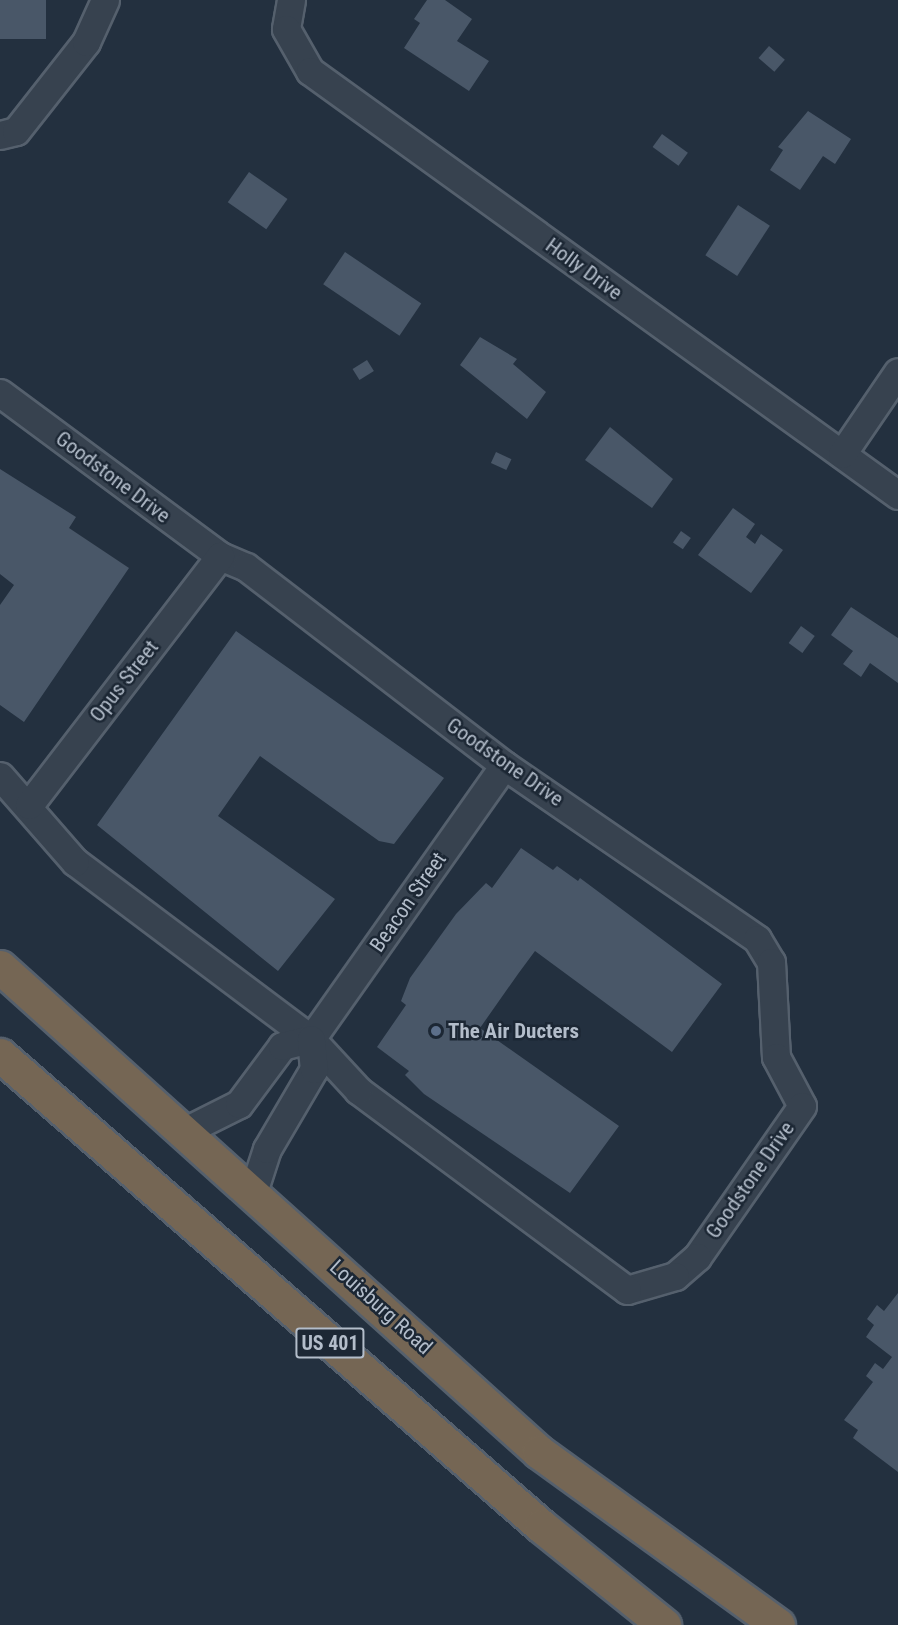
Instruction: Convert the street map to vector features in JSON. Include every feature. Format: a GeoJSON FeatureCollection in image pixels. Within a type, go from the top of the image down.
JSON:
{"type":"FeatureCollection","features":[{"type":"Feature","properties":{"kind":"highway","name":"Louisburg Road"},"geometry":{"type":"LineString","coordinates":[[0,967],[254,1192],[538,1452],[778,1625]]}},
{"type":"Feature","properties":{"kind":"highway","name":"US 401"},"geometry":{"type":"LineString","coordinates":[[0,1055],[541,1526],[664,1625]]}},
{"type":"Feature","properties":{"kind":"street"},"geometry":{"type":"LineString","coordinates":[[0,135],[16,131],[86,42],[105,0]]}},
{"type":"Feature","properties":{"kind":"street","name":"Holly Drive"},"geometry":{"type":"LineString","coordinates":[[291,0],[286,30],[310,71],[898,495]]}},
{"type":"Feature","properties":{"kind":"street"},"geometry":{"type":"LineString","coordinates":[[842,454],[898,372]]}},
{"type":"Feature","properties":{"kind":"street","name":"Goodstone Drive"},"geometry":{"type":"LineString","coordinates":[[0,393],[220,556],[246,567],[504,765],[758,939],[771,962],[776,1056],[802,1106],[697,1257],[675,1276],[627,1290],[358,1090],[311,1038],[75,862],[29,805],[0,776]]}},
{"type":"Feature","properties":{"kind":"street","name":"Opus Street"},"geometry":{"type":"LineString","coordinates":[[29,805],[220,556]]}},
{"type":"Feature","properties":{"kind":"street","name":"Beacon Street"},"geometry":{"type":"LineString","coordinates":[[311,1038],[504,765]]}},
{"type":"Feature","properties":{"kind":"street"},"geometry":{"type":"LineString","coordinates":[[185,1131],[239,1104],[282,1046],[311,1038],[314,1069],[267,1149],[254,1192]]}},
{"type":"Feature","properties":{"kind":"building"},"geometry":{"type":"Polygon","coordinates":[[[0,0],[46,0],[46,39],[0,39],[0,0]]]}},
{"type":"Feature","properties":{"kind":"building"},"geometry":{"type":"Polygon","coordinates":[[[427,0],[445,0],[472,19],[457,41],[489,61],[469,91],[404,48],[420,23],[414,19],[427,0]]]}},
{"type":"Feature","properties":{"kind":"building"},"geometry":{"type":"Polygon","coordinates":[[[769,46],[785,60],[774,72],[759,58],[769,46]]]}},
{"type":"Feature","properties":{"kind":"building"},"geometry":{"type":"Polygon","coordinates":[[[808,111],[851,139],[835,164],[823,156],[800,190],[770,170],[783,150],[778,147],[808,111]]]}},
{"type":"Feature","properties":{"kind":"building"},"geometry":{"type":"Polygon","coordinates":[[[662,134],[688,153],[678,166],[653,147],[662,134]]]}},
{"type":"Feature","properties":{"kind":"building"},"geometry":{"type":"Polygon","coordinates":[[[249,172],[288,199],[266,229],[228,202],[249,172]]]}},
{"type":"Feature","properties":{"kind":"building"},"geometry":{"type":"Polygon","coordinates":[[[738,205],[770,226],[737,276],[705,255],[738,205]]]}},
{"type":"Feature","properties":{"kind":"building"},"geometry":{"type":"Polygon","coordinates":[[[345,252],[421,303],[399,336],[323,284],[345,252]]]}},
{"type":"Feature","properties":{"kind":"building"},"geometry":{"type":"Polygon","coordinates":[[[480,337],[517,359],[513,364],[546,392],[527,419],[460,365],[480,337]]]}},
{"type":"Feature","properties":{"kind":"building"},"geometry":{"type":"Polygon","coordinates":[[[367,360],[374,371],[359,380],[353,369],[367,360]]]}},
{"type":"Feature","properties":{"kind":"building"},"geometry":{"type":"Polygon","coordinates":[[[610,427],[673,479],[652,508],[585,460],[610,427]]]}},
{"type":"Feature","properties":{"kind":"building"},"geometry":{"type":"Polygon","coordinates":[[[496,452],[511,459],[506,470],[491,463],[496,452]]]}},
{"type":"Feature","properties":{"kind":"building"},"geometry":{"type":"Polygon","coordinates":[[[0,469],[76,517],[69,528],[129,568],[24,722],[0,705],[0,605],[14,585],[0,574],[0,469]]]}},
{"type":"Feature","properties":{"kind":"building"},"geometry":{"type":"Polygon","coordinates":[[[733,508],[755,524],[746,537],[755,544],[761,534],[783,550],[751,593],[698,555],[733,508]]]}},
{"type":"Feature","properties":{"kind":"building"},"geometry":{"type":"Polygon","coordinates":[[[681,531],[691,538],[683,549],[673,542],[681,531]]]}},
{"type":"Feature","properties":{"kind":"building"},"geometry":{"type":"Polygon","coordinates":[[[851,607],[898,638],[898,683],[870,663],[861,677],[843,664],[853,651],[831,635],[851,607]]]}},
{"type":"Feature","properties":{"kind":"building"},"geometry":{"type":"Polygon","coordinates":[[[801,626],[815,636],[802,653],[789,643],[801,626]]]}},
{"type":"Feature","properties":{"kind":"building"},"geometry":{"type":"Polygon","coordinates":[[[236,631],[444,778],[394,844],[379,841],[260,756],[218,816],[335,899],[278,971],[97,825],[236,631]]]}},
{"type":"Feature","properties":{"kind":"building"},"geometry":{"type":"Polygon","coordinates":[[[521,848],[553,870],[557,866],[578,881],[580,878],[722,984],[672,1052],[535,951],[518,974],[480,1028],[619,1126],[570,1193],[424,1094],[405,1075],[409,1071],[377,1047],[406,1005],[401,1001],[410,978],[456,914],[486,883],[492,888],[521,848]]]}},
{"type":"Feature","properties":{"kind":"building"},"geometry":{"type":"Polygon","coordinates":[[[898,1293],[898,1472],[853,1438],[858,1430],[844,1420],[873,1382],[866,1376],[875,1363],[883,1369],[892,1357],[866,1337],[874,1325],[867,1319],[877,1305],[884,1311],[898,1293]]]}},
{"type":"Feature","properties":{"kind":"place","name":"The Air Ducters"},"geometry":{"type":"Point","coordinates":[436,1031]}}]}
